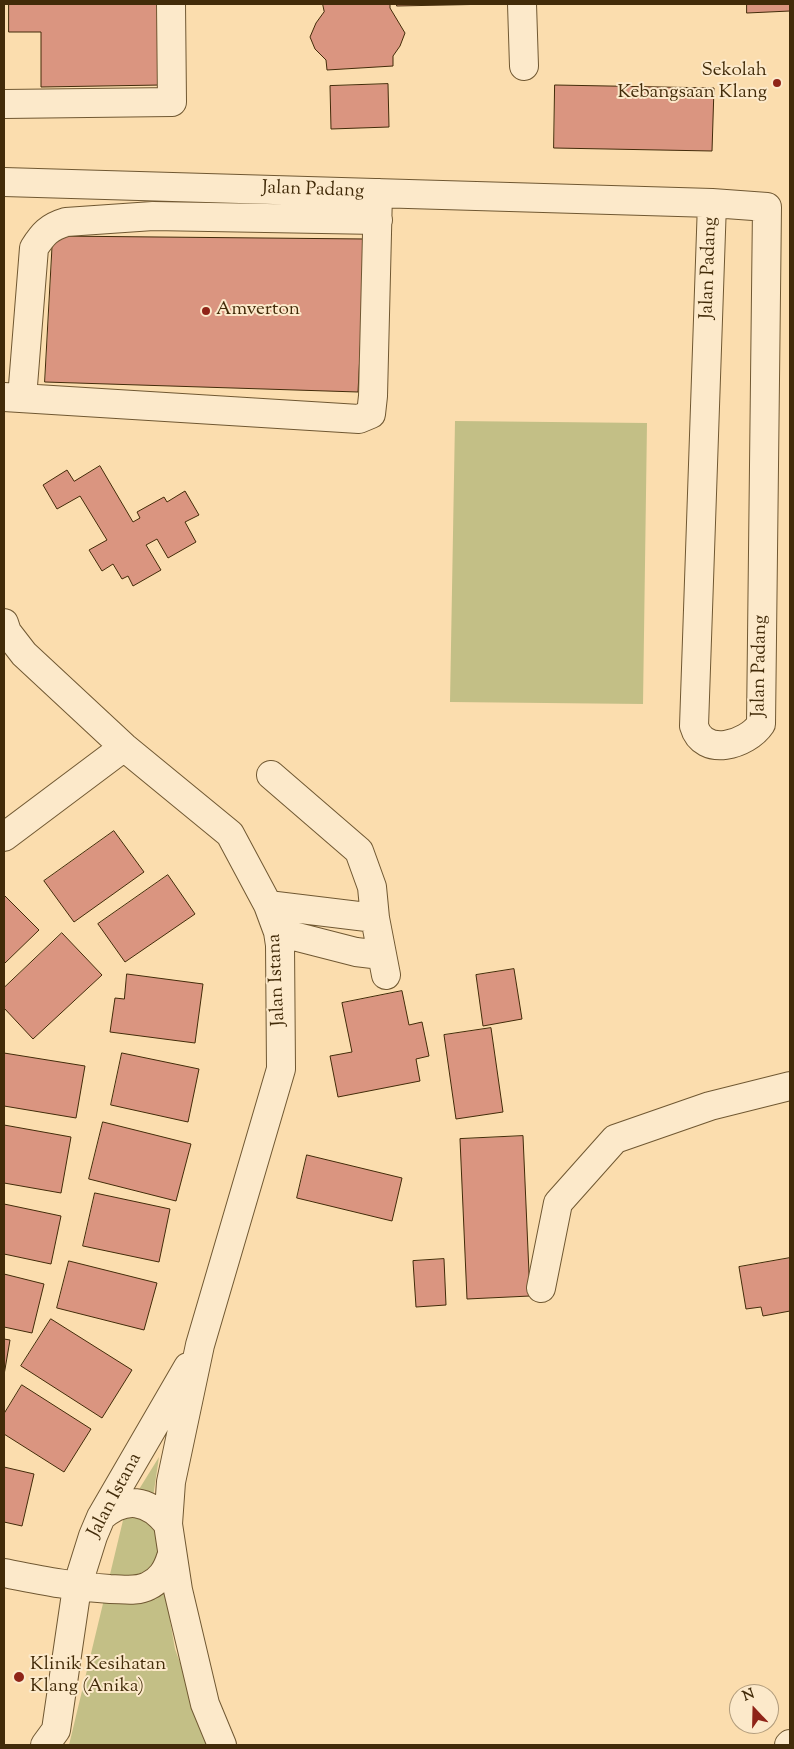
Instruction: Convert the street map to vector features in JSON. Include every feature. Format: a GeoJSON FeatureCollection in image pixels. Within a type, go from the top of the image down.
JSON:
{"type":"FeatureCollection","features":[{"type":"Feature","properties":{"kind":"street"},"geometry":{"type":"LineString","coordinates":[[4,104],[172,102],[171,4]]}},
{"type":"Feature","properties":{"kind":"street"},"geometry":{"type":"LineString","coordinates":[[522,4],[524,66]]}},
{"type":"Feature","properties":{"kind":"street","name":"Jalan Padang"},"geometry":{"type":"LineString","coordinates":[[4,182],[712,203],[768,207],[761,724],[756,732],[750,736],[741,741],[724,745],[707,743],[701,740],[696,734],[694,726],[712,203]]}},
{"type":"Feature","properties":{"kind":"street"},"geometry":{"type":"LineString","coordinates":[[378,193],[378,220],[374,396],[371,414],[359,419],[13,397],[34,248],[44,233],[58,224],[153,216],[378,220]]}},
{"type":"Feature","properties":{"kind":"street","name":"Jalan Istana"},"geometry":{"type":"LineString","coordinates":[[4,624],[24,654],[124,747],[230,834],[268,905],[278,932],[280,945],[281,1069],[200,1345],[171,1482],[168,1524],[178,1590],[205,1704],[222,1745]]}},
{"type":"Feature","properties":{"kind":"street"},"geometry":{"type":"LineString","coordinates":[[4,837],[124,747]]}},
{"type":"Feature","properties":{"kind":"street"},"geometry":{"type":"LineString","coordinates":[[270,775],[359,851],[372,887],[374,918],[384,965],[356,952],[278,932]]}},
{"type":"Feature","properties":{"kind":"street"},"geometry":{"type":"LineString","coordinates":[[268,905],[374,918]]}},
{"type":"Feature","properties":{"kind":"street"},"geometry":{"type":"LineString","coordinates":[[541,1288],[558,1203],[615,1139],[710,1106],[790,1086]]}},
{"type":"Feature","properties":{"kind":"street","name":"Jalan Istana"},"geometry":{"type":"LineString","coordinates":[[45,1745],[56,1730],[77,1587],[93,1536],[101,1517],[200,1345]]}},
{"type":"Feature","properties":{"kind":"street"},"geometry":{"type":"LineString","coordinates":[[101,1517],[111,1509],[123,1504],[136,1503],[149,1506],[160,1514],[168,1524]]}},
{"type":"Feature","properties":{"kind":"street"},"geometry":{"type":"LineString","coordinates":[[4,1573],[77,1587],[135,1590],[148,1587],[159,1580],[167,1569],[172,1557]]}},
{"type":"Feature","properties":{"kind":"shaded area"},"geometry":{"type":"Polygon","coordinates":[[[455,421],[647,423],[643,704],[450,702],[455,421]]]}},
{"type":"Feature","properties":{"kind":"shaded area"},"geometry":{"type":"Polygon","coordinates":[[[159,1457],[151,1511],[175,1649],[210,1745],[69,1745],[125,1512],[159,1457]]]}},
{"type":"Feature","properties":{"kind":"building"},"geometry":{"type":"Polygon","coordinates":[[[9,4],[161,4],[161,85],[41,87],[41,32],[9,32],[9,4]]]}},
{"type":"Feature","properties":{"kind":"building"},"geometry":{"type":"Polygon","coordinates":[[[323,4],[390,4],[390,8],[405,33],[400,46],[393,56],[393,66],[327,70],[326,60],[315,49],[310,37],[316,23],[324,12],[323,4]]]}},
{"type":"Feature","properties":{"kind":"building"},"geometry":{"type":"Polygon","coordinates":[[[397,4],[495,4],[397,6],[397,4]]]}},
{"type":"Feature","properties":{"kind":"building"},"geometry":{"type":"Polygon","coordinates":[[[747,4],[790,4],[790,11],[747,13],[747,4]]]}},
{"type":"Feature","properties":{"kind":"building"},"geometry":{"type":"Polygon","coordinates":[[[388,84],[389,127],[331,129],[330,86],[388,84]]]}},
{"type":"Feature","properties":{"kind":"building"},"geometry":{"type":"Polygon","coordinates":[[[555,85],[714,88],[712,151],[554,148],[555,85]]]}},
{"type":"Feature","properties":{"kind":"building","name":"Amverton"},"geometry":{"type":"Polygon","coordinates":[[[53,236],[366,239],[358,392],[45,382],[53,236]]]}},
{"type":"Feature","properties":{"kind":"building"},"geometry":{"type":"Polygon","coordinates":[[[100,466],[133,522],[140,518],[137,512],[164,497],[167,502],[185,491],[199,515],[185,522],[196,542],[168,558],[157,539],[146,545],[161,570],[133,586],[128,576],[122,579],[113,564],[102,571],[89,550],[107,540],[80,496],[57,509],[43,485],[67,470],[74,481],[100,466]]]}},
{"type":"Feature","properties":{"kind":"building"},"geometry":{"type":"Polygon","coordinates":[[[114,831],[144,872],[74,922],[44,881],[114,831]]]}},
{"type":"Feature","properties":{"kind":"building"},"geometry":{"type":"Polygon","coordinates":[[[168,875],[195,914],[125,962],[98,924],[168,875]]]}},
{"type":"Feature","properties":{"kind":"building"},"geometry":{"type":"Polygon","coordinates":[[[4,895],[39,930],[4,964],[4,895]]]}},
{"type":"Feature","properties":{"kind":"building"},"geometry":{"type":"Polygon","coordinates":[[[62,933],[102,975],[33,1039],[4,1008],[4,988],[62,933]]]}},
{"type":"Feature","properties":{"kind":"building"},"geometry":{"type":"Polygon","coordinates":[[[514,969],[522,1019],[483,1026],[476,975],[514,969]]]}},
{"type":"Feature","properties":{"kind":"building"},"geometry":{"type":"Polygon","coordinates":[[[127,974],[203,984],[195,1043],[110,1032],[115,998],[124,999],[127,974]]]}},
{"type":"Feature","properties":{"kind":"building"},"geometry":{"type":"Polygon","coordinates":[[[402,991],[409,1025],[422,1022],[429,1056],[416,1059],[420,1081],[338,1097],[330,1056],[352,1052],[342,1003],[402,991]]]}},
{"type":"Feature","properties":{"kind":"building"},"geometry":{"type":"Polygon","coordinates":[[[491,1028],[503,1112],[456,1119],[444,1035],[491,1028]]]}},
{"type":"Feature","properties":{"kind":"building"},"geometry":{"type":"Polygon","coordinates":[[[4,1053],[85,1066],[76,1118],[4,1106],[4,1053]]]}},
{"type":"Feature","properties":{"kind":"building"},"geometry":{"type":"Polygon","coordinates":[[[122,1053],[199,1069],[188,1122],[111,1105],[122,1053]]]}},
{"type":"Feature","properties":{"kind":"building"},"geometry":{"type":"Polygon","coordinates":[[[103,1122],[191,1144],[176,1201],[89,1179],[103,1122]]]}},
{"type":"Feature","properties":{"kind":"building"},"geometry":{"type":"Polygon","coordinates":[[[4,1125],[71,1137],[61,1193],[4,1183],[4,1125]]]}},
{"type":"Feature","properties":{"kind":"building"},"geometry":{"type":"Polygon","coordinates":[[[523,1136],[530,1296],[467,1299],[460,1139],[523,1136]]]}},
{"type":"Feature","properties":{"kind":"building"},"geometry":{"type":"Polygon","coordinates":[[[307,1155],[402,1178],[392,1221],[297,1198],[307,1155]]]}},
{"type":"Feature","properties":{"kind":"building"},"geometry":{"type":"Polygon","coordinates":[[[95,1193],[170,1209],[159,1262],[83,1246],[95,1193]]]}},
{"type":"Feature","properties":{"kind":"building"},"geometry":{"type":"Polygon","coordinates":[[[4,1204],[61,1216],[51,1264],[4,1254],[4,1204]]]}},
{"type":"Feature","properties":{"kind":"building"},"geometry":{"type":"Polygon","coordinates":[[[790,1258],[790,1311],[763,1316],[761,1307],[746,1309],[739,1267],[790,1258]]]}},
{"type":"Feature","properties":{"kind":"building"},"geometry":{"type":"Polygon","coordinates":[[[444,1259],[446,1305],[416,1307],[413,1261],[444,1259]]]}},
{"type":"Feature","properties":{"kind":"building"},"geometry":{"type":"Polygon","coordinates":[[[69,1261],[157,1283],[144,1330],[57,1308],[69,1261]]]}},
{"type":"Feature","properties":{"kind":"building"},"geometry":{"type":"Polygon","coordinates":[[[4,1274],[44,1284],[32,1333],[4,1327],[4,1274]]]}},
{"type":"Feature","properties":{"kind":"building"},"geometry":{"type":"Polygon","coordinates":[[[51,1319],[132,1370],[102,1418],[21,1366],[51,1319]]]}},
{"type":"Feature","properties":{"kind":"building"},"geometry":{"type":"Polygon","coordinates":[[[4,1339],[10,1340],[4,1375],[4,1339]]]}},
{"type":"Feature","properties":{"kind":"building"},"geometry":{"type":"Polygon","coordinates":[[[22,1385],[91,1429],[64,1472],[4,1434],[4,1414],[22,1385]]]}},
{"type":"Feature","properties":{"kind":"building"},"geometry":{"type":"Polygon","coordinates":[[[4,1467],[34,1474],[22,1526],[4,1522],[4,1467]]]}},
{"type":"Feature","properties":{"kind":"place","name":"Sekolah Kebangsaan Klang"},"geometry":{"type":"Point","coordinates":[777,83]}},
{"type":"Feature","properties":{"kind":"place","name":"Amverton"},"geometry":{"type":"Point","coordinates":[206,311]}},
{"type":"Feature","properties":{"kind":"place","name":"Klinik Kesihatan Klang (Anika)"},"geometry":{"type":"Point","coordinates":[19,1677]}}]}
